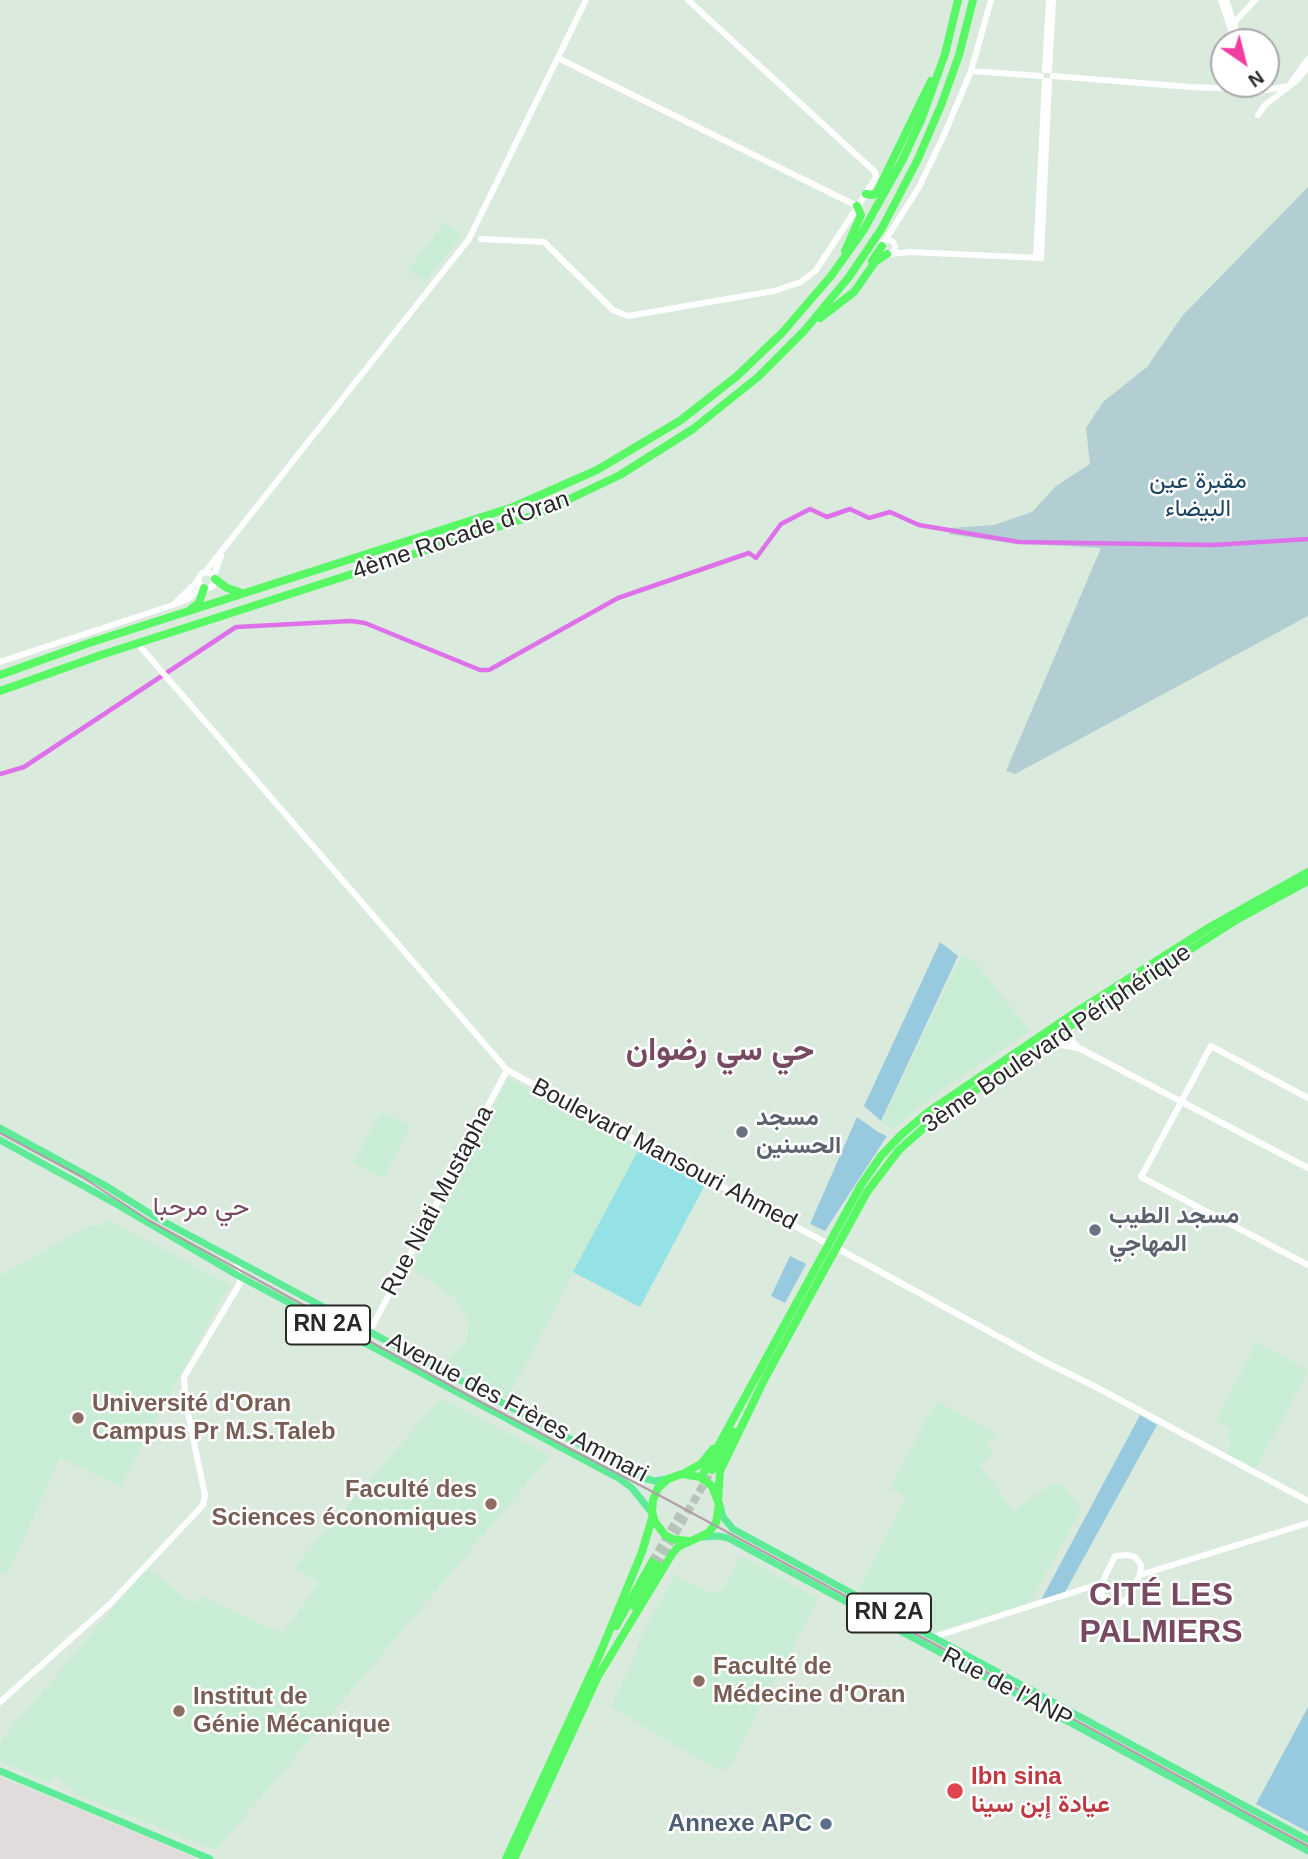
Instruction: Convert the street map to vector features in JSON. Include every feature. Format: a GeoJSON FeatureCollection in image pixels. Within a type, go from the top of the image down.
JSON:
{"type":"FeatureCollection","features":[{"type":"Feature","properties":{"kind":"highway","name":"4ème Rocade d'Oran"},"geometry":{"type":"LineString","coordinates":[[0,675],[43,658],[513,507],[577,480],[681,420],[737,376],[797,317],[836,270],[863,231],[902,161],[922,118],[945,54],[958,0]]}},
{"type":"Feature","properties":{"kind":"highway","name":"4ème Rocade d'Oran"},"geometry":{"type":"LineString","coordinates":[[0,691],[137,643],[538,514],[632,468],[704,421],[758,377],[804,331],[864,255],[894,209],[929,135],[959,55],[973,0]]}},
{"type":"Feature","properties":{"kind":"highway"},"geometry":{"type":"LineString","coordinates":[[866,194],[873,195],[877,192],[945,54]]}},
{"type":"Feature","properties":{"kind":"highway"},"geometry":{"type":"LineString","coordinates":[[836,270],[860,220],[861,213],[857,206]]}},
{"type":"Feature","properties":{"kind":"highway"},"geometry":{"type":"LineString","coordinates":[[864,255],[855,275],[857,280],[886,249]]}},
{"type":"Feature","properties":{"kind":"highway"},"geometry":{"type":"LineString","coordinates":[[804,331],[854,292],[886,249]]}},
{"type":"Feature","properties":{"kind":"highway"},"geometry":{"type":"LineString","coordinates":[[215,577],[226,588],[245,593]]}},
{"type":"Feature","properties":{"kind":"highway"},"geometry":{"type":"LineString","coordinates":[[183,613],[199,603],[201,586]]}},
{"type":"Feature","properties":{"kind":"highway","name":"3ème Boulevard Périphérique"},"geometry":{"type":"LineString","coordinates":[[765,1378],[707,1474],[772,1347],[861,1185],[881,1156],[901,1135],[928,1112],[1070,1016],[1210,927],[1308,872]]}},
{"type":"Feature","properties":{"kind":"highway","name":"3ème Boulevard Périphérique"},"geometry":{"type":"LineString","coordinates":[[719,1502],[720,1471],[829,1244],[876,1177],[911,1137],[936,1117],[1072,1025],[1238,919],[1308,881]]}},
{"type":"Feature","properties":{"kind":"highway"},"geometry":{"type":"LineString","coordinates":[[504,1859],[599,1656],[642,1552],[655,1493],[668,1479],[701,1464],[711,1453],[766,1353],[772,1347]]}},
{"type":"Feature","properties":{"kind":"highway"},"geometry":{"type":"LineString","coordinates":[[597,1678],[672,1554],[688,1541],[702,1537],[716,1523],[719,1502],[706,1481],[693,1475],[682,1474]]}},
{"type":"Feature","properties":{"kind":"highway"},"geometry":{"type":"LineString","coordinates":[[652,1514],[665,1535],[672,1539],[688,1541]]}},
{"type":"Feature","properties":{"kind":"highway"},"geometry":{"type":"LineString","coordinates":[[514,1859],[597,1678],[654,1564],[599,1656]]}},
{"type":"Feature","properties":{"kind":"highway"},"geometry":{"type":"LineString","coordinates":[[520,1859],[550,1783]]}},
{"type":"Feature","properties":{"kind":"main road","name":"Avenue des Frères Ammari"},"geometry":{"type":"LineString","coordinates":[[0,1128],[106,1186],[157,1218],[643,1478],[654,1481],[668,1479]]}},
{"type":"Feature","properties":{"kind":"main road","name":"Avenue des Frères Ammari"},"geometry":{"type":"LineString","coordinates":[[0,1140],[239,1276],[620,1479],[632,1488],[652,1514]]}},
{"type":"Feature","properties":{"kind":"main road","name":"Rue de l'ANP"},"geometry":{"type":"LineString","coordinates":[[719,1502],[723,1517],[733,1529],[1308,1840]]}},
{"type":"Feature","properties":{"kind":"main road","name":"Rue de l'ANP"},"geometry":{"type":"LineString","coordinates":[[702,1537],[728,1538],[1308,1851]]}},
{"type":"Feature","properties":{"kind":"main road"},"geometry":{"type":"LineString","coordinates":[[0,1772],[210,1859]]}},
{"type":"Feature","properties":{"kind":"street"},"geometry":{"type":"LineString","coordinates":[[201,586],[199,576],[223,551],[469,239],[586,0]]}},
{"type":"Feature","properties":{"kind":"street"},"geometry":{"type":"LineString","coordinates":[[481,239],[544,242],[612,310],[628,316],[763,293],[801,282],[822,262],[876,177],[873,168],[688,0]]}},
{"type":"Feature","properties":{"kind":"street"},"geometry":{"type":"LineString","coordinates":[[886,249],[895,226],[931,163],[971,71],[991,0]]}},
{"type":"Feature","properties":{"kind":"street"},"geometry":{"type":"LineString","coordinates":[[886,249],[1038,258],[1051,0]]}},
{"type":"Feature","properties":{"kind":"street"},"geometry":{"type":"LineString","coordinates":[[1223,0],[1233,28]]}},
{"type":"Feature","properties":{"kind":"street"},"geometry":{"type":"LineString","coordinates":[[1232,24],[1255,0]]}},
{"type":"Feature","properties":{"kind":"street"},"geometry":{"type":"LineString","coordinates":[[558,58],[857,206]]}},
{"type":"Feature","properties":{"kind":"street"},"geometry":{"type":"LineString","coordinates":[[1280,88],[1289,86],[1308,60]]}},
{"type":"Feature","properties":{"kind":"street"},"geometry":{"type":"LineString","coordinates":[[1258,115],[1308,67]]}},
{"type":"Feature","properties":{"kind":"street"},"geometry":{"type":"LineString","coordinates":[[971,71],[1210,85]]}},
{"type":"Feature","properties":{"kind":"street"},"geometry":{"type":"LineString","coordinates":[[886,249],[895,249],[895,226]]}},
{"type":"Feature","properties":{"kind":"street"},"geometry":{"type":"LineString","coordinates":[[886,249],[888,241],[898,249],[909,252]]}},
{"type":"Feature","properties":{"kind":"street"},"geometry":{"type":"LineString","coordinates":[[0,662],[173,606],[201,586],[211,588],[223,551]]}},
{"type":"Feature","properties":{"kind":"street"},"geometry":{"type":"LineString","coordinates":[[205,572],[215,577]]}},
{"type":"Feature","properties":{"kind":"street"},"geometry":{"type":"LineString","coordinates":[[137,643],[507,1070]]}},
{"type":"Feature","properties":{"kind":"street"},"geometry":{"type":"LineString","coordinates":[[1072,1025],[1069,1034],[1079,1048],[1308,1168]]}},
{"type":"Feature","properties":{"kind":"street"},"geometry":{"type":"LineString","coordinates":[[1039,1048],[1056,1044],[1079,1048]]}},
{"type":"Feature","properties":{"kind":"street"},"geometry":{"type":"LineString","coordinates":[[1308,1098],[1211,1046],[1141,1177],[1308,1265]]}},
{"type":"Feature","properties":{"kind":"street","name":"Boulevard Mansouri Ahmed"},"geometry":{"type":"LineString","coordinates":[[507,1070],[1045,1362],[1308,1501]]}},
{"type":"Feature","properties":{"kind":"street","name":"Rue Niati Mustapha"},"geometry":{"type":"LineString","coordinates":[[357,1340],[373,1325],[507,1070]]}},
{"type":"Feature","properties":{"kind":"street"},"geometry":{"type":"LineString","coordinates":[[0,1702],[110,1604],[203,1506],[205,1495],[186,1404],[184,1377],[236,1288],[239,1276],[238,1261]]}},
{"type":"Feature","properties":{"kind":"street"},"geometry":{"type":"LineString","coordinates":[[1140,1575],[1308,1523]]}},
{"type":"Feature","properties":{"kind":"street"},"geometry":{"type":"LineString","coordinates":[[1101,1594],[1102,1583],[1117,1556],[1135,1557],[1141,1565],[1151,1570]]}},
{"type":"Feature","properties":{"kind":"street"},"geometry":{"type":"LineString","coordinates":[[1091,1588],[1112,1602],[1125,1602],[1140,1575],[1141,1565]]}},
{"type":"Feature","properties":{"kind":"street"},"geometry":{"type":"LineString","coordinates":[[934,1637],[1102,1583]]}},
{"type":"Feature","properties":{"kind":"shaded area"},"geometry":{"type":"Polygon","coordinates":[[[445,222],[462,235],[425,282],[408,270],[445,222]]]}},
{"type":"Feature","properties":{"kind":"shaded area"},"geometry":{"type":"Polygon","coordinates":[[[940,942],[958,956],[881,1121],[864,1106],[940,942]]]}},
{"type":"Feature","properties":{"kind":"shaded area"},"geometry":{"type":"Polygon","coordinates":[[[961,956],[974,961],[1030,1031],[938,1092],[894,1128],[881,1124],[961,956]]]}},
{"type":"Feature","properties":{"kind":"shaded area"},"geometry":{"type":"Polygon","coordinates":[[[508,1078],[640,1147],[507,1399],[444,1367],[447,1360],[466,1341],[469,1322],[454,1297],[411,1267],[508,1078]]]}},
{"type":"Feature","properties":{"kind":"shaded area"},"geometry":{"type":"Polygon","coordinates":[[[381,1112],[411,1126],[383,1178],[353,1163],[381,1112]]]}},
{"type":"Feature","properties":{"kind":"shaded area"},"geometry":{"type":"Polygon","coordinates":[[[857,1117],[887,1136],[825,1231],[810,1224],[857,1117]]]}},
{"type":"Feature","properties":{"kind":"shaded area"},"geometry":{"type":"Polygon","coordinates":[[[640,1147],[706,1183],[640,1307],[573,1272],[640,1147]]]}},
{"type":"Feature","properties":{"kind":"shaded area","name":"Université d'Oran Campus Pr M.S.Taleb"},"geometry":{"type":"Polygon","coordinates":[[[108,1219],[229,1285],[120,1486],[60,1458],[7,1575],[0,1572],[0,1276],[88,1226],[101,1226],[108,1219]]]}},
{"type":"Feature","properties":{"kind":"shaded area"},"geometry":{"type":"Polygon","coordinates":[[[790,1256],[806,1264],[785,1303],[771,1296],[790,1256]]]}},
{"type":"Feature","properties":{"kind":"shaded area"},"geometry":{"type":"Polygon","coordinates":[[[1257,1342],[1308,1371],[1254,1472],[1225,1457],[1231,1442],[1226,1439],[1231,1429],[1216,1420],[1257,1342]]]}},
{"type":"Feature","properties":{"kind":"shaded area","name":"Institut de Génie Mécanique"},"geometry":{"type":"Polygon","coordinates":[[[441,1398],[550,1456],[216,1850],[73,1793],[74,1790],[55,1775],[49,1783],[0,1761],[0,1742],[147,1568],[192,1603],[196,1603],[201,1596],[283,1634],[319,1582],[294,1568],[441,1398]]]}},
{"type":"Feature","properties":{"kind":"shaded area"},"geometry":{"type":"Polygon","coordinates":[[[937,1401],[997,1434],[986,1443],[993,1453],[979,1465],[1013,1511],[1055,1482],[1062,1485],[1081,1509],[1033,1597],[1026,1604],[931,1633],[858,1590],[906,1497],[890,1488],[937,1401]]]}},
{"type":"Feature","properties":{"kind":"shaded area"},"geometry":{"type":"Polygon","coordinates":[[[1140,1415],[1157,1425],[1065,1592],[1041,1600],[1140,1415]]]}},
{"type":"Feature","properties":{"kind":"shaded area","name":"Faculté de Médecine d'Oran"},"geometry":{"type":"Polygon","coordinates":[[[741,1556],[818,1599],[730,1766],[720,1771],[611,1707],[640,1640],[675,1575],[711,1593],[722,1590],[741,1556]]]}},
{"type":"Feature","properties":{"kind":"shaded area"},"geometry":{"type":"Polygon","coordinates":[[[1308,1707],[1308,1832],[1256,1804],[1308,1707]]]}},
{"type":"Feature","properties":{"kind":"shaded area"},"geometry":{"type":"Polygon","coordinates":[[[0,1777],[163,1844],[197,1859],[0,1859],[0,1777]]]}},
{"type":"Feature","properties":{"kind":"green space","name":"مقبرة عين البيضاء"},"geometry":{"type":"Polygon","coordinates":[[[1308,187],[1308,616],[1015,774],[1006,771],[1101,548],[1010,543],[949,534],[951,528],[994,525],[1032,512],[1056,486],[1090,464],[1086,428],[1103,402],[1147,367],[1183,315],[1308,187]]]}},
{"type":"Feature","properties":{"kind":"waterway"},"geometry":{"type":"LineString","coordinates":[[0,774],[24,767],[236,627],[351,621],[365,623],[480,670],[489,670],[618,598],[749,553],[756,558],[781,524],[810,509],[827,517],[850,509],[869,518],[890,512],[919,525],[1019,542],[1213,545],[1308,539]]}},
{"type":"Feature","properties":{"kind":"tunnel"},"geometry":{"type":"LineString","coordinates":[[657,1565],[709,1475]]}},
{"type":"Feature","properties":{"kind":"tunnel"},"geometry":{"type":"LineString","coordinates":[[652,1562],[682,1511]]}},
{"type":"Feature","properties":{"kind":"tram line"},"geometry":{"type":"LineString","coordinates":[[0,1133],[82,1177],[150,1221],[479,1401],[655,1493],[1308,1846]]}},
{"type":"Feature","properties":{"kind":"place","name":"مسجد الحسنين"},"geometry":{"type":"Point","coordinates":[742,1132]}},
{"type":"Feature","properties":{"kind":"place","name":"مسجد الطيب المهاجي"},"geometry":{"type":"Point","coordinates":[1095,1230]}},
{"type":"Feature","properties":{"kind":"place","name":"Université d'Oran Campus Pr M.S.Taleb"},"geometry":{"type":"Point","coordinates":[78,1418]}},
{"type":"Feature","properties":{"kind":"place","name":"Faculté des Sciences économiques"},"geometry":{"type":"Point","coordinates":[491,1504]}},
{"type":"Feature","properties":{"kind":"place","name":"Faculté de Médecine d'Oran"},"geometry":{"type":"Point","coordinates":[699,1681]}},
{"type":"Feature","properties":{"kind":"place","name":"Institut de Génie Mécanique"},"geometry":{"type":"Point","coordinates":[179,1711]}},
{"type":"Feature","properties":{"kind":"place","name":"Ibn sina عيادة إبن سينا"},"geometry":{"type":"Point","coordinates":[955,1791]}},
{"type":"Feature","properties":{"kind":"place","name":"Annexe APC"},"geometry":{"type":"Point","coordinates":[826,1824]}},
{"type":"Feature","properties":{"kind":"district","name":"حي سي رضوان"},"geometry":{"type":"Point","coordinates":[720,1051]}},
{"type":"Feature","properties":{"kind":"district","name":"حي مرحبا"},"geometry":{"type":"Point","coordinates":[201,1208]}},
{"type":"Feature","properties":{"kind":"district","name":"CITÉ LES PALMIERS"},"geometry":{"type":"Point","coordinates":[1161,1614]}}]}
